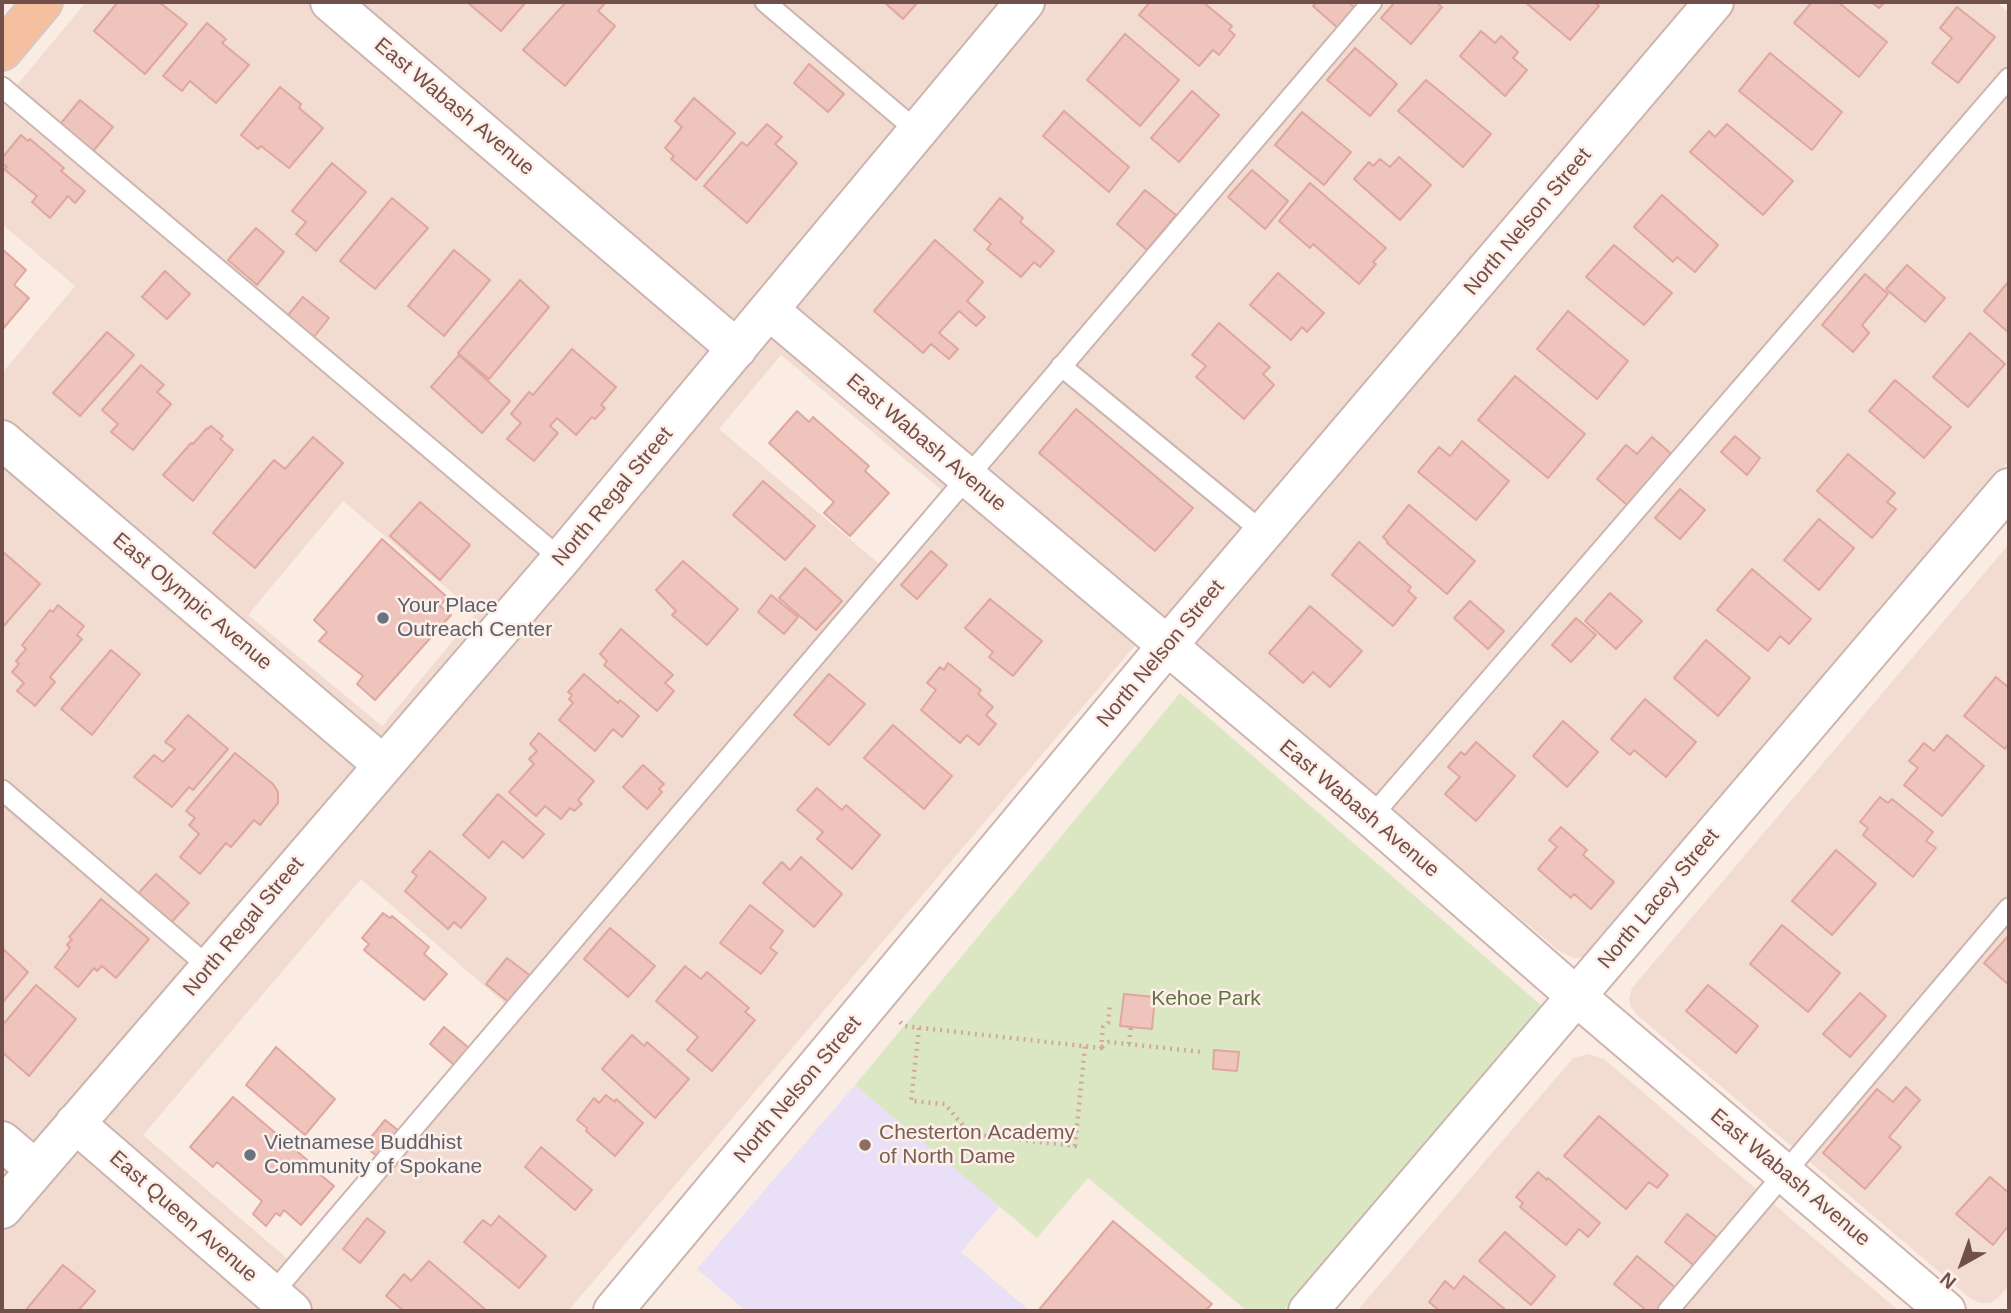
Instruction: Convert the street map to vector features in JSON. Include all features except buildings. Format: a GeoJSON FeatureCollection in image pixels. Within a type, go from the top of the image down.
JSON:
{"type":"FeatureCollection","features":[{"type":"Feature","properties":{"kind":"main road"},"geometry":{"type":"LineString","coordinates":[[2,51],[43,2]]}},
{"type":"Feature","properties":{"kind":"street","name":"East Wabash Avenue"},"geometry":{"type":"LineString","coordinates":[[330,2],[737,349]]}},
{"type":"Feature","properties":{"kind":"street","name":"North Regal Street"},"geometry":{"type":"LineString","coordinates":[[2,1209],[561,559],[1025,2]]}},
{"type":"Feature","properties":{"kind":"street","name":"North Nelson Street"},"geometry":{"type":"LineString","coordinates":[[613,1311],[1167,646],[1714,2]]}},
{"type":"Feature","properties":{"kind":"street","name":"East Wabash Avenue"},"geometry":{"type":"LineString","coordinates":[[769,310],[1371,817],[1576,996],[1946,1311]]}},
{"type":"Feature","properties":{"kind":"street","name":"East Olympic Avenue"},"geometry":{"type":"LineString","coordinates":[[2,440],[382,764]]}},
{"type":"Feature","properties":{"kind":"street","name":"North Lacey Street"},"geometry":{"type":"LineString","coordinates":[[1308,1311],[2009,488]]}},
{"type":"Feature","properties":{"kind":"street","name":"East Queen Avenue"},"geometry":{"type":"LineString","coordinates":[[75,1123],[282,1303]]}},
{"type":"Feature","properties":{"kind":"street"},"geometry":{"type":"LineString","coordinates":[[2,1141],[36,1169]]}},
{"type":"Feature","properties":{"kind":"lane"},"geometry":{"type":"LineString","coordinates":[[765,2],[917,131]]}},
{"type":"Feature","properties":{"kind":"lane"},"geometry":{"type":"LineString","coordinates":[[282,1303],[967,477],[1372,2]]}},
{"type":"Feature","properties":{"kind":"lane"},"geometry":{"type":"LineString","coordinates":[[1371,817],[2009,78]]}},
{"type":"Feature","properties":{"kind":"lane"},"geometry":{"type":"LineString","coordinates":[[2,87],[561,559]]}},
{"type":"Feature","properties":{"kind":"lane"},"geometry":{"type":"LineString","coordinates":[[1061,366],[1264,533]]}},
{"type":"Feature","properties":{"kind":"lane"},"geometry":{"type":"LineString","coordinates":[[2,790],[210,968]]}},
{"type":"Feature","properties":{"kind":"lane"},"geometry":{"type":"LineString","coordinates":[[1668,1311],[2009,908]]}},
{"type":"Feature","properties":{"kind":"path"},"geometry":{"type":"LineString","coordinates":[[873,1000],[904,1026],[1101,1048],[1109,1042]]}},
{"type":"Feature","properties":{"kind":"path"},"geometry":{"type":"LineString","coordinates":[[1101,1048],[1103,1027],[1108,1023],[1110,1004]]}},
{"type":"Feature","properties":{"kind":"path"},"geometry":{"type":"LineString","coordinates":[[1129,1044],[1131,1027]]}},
{"type":"Feature","properties":{"kind":"path"},"geometry":{"type":"LineString","coordinates":[[919,1028],[911,1101],[945,1104],[970,1134],[1075,1146],[1085,1046]]}},
{"type":"Feature","properties":{"kind":"path"},"geometry":{"type":"LineString","coordinates":[[1102,1041],[1202,1052]]}},
{"type":"Feature","properties":{"kind":"shaded area"},"geometry":{"type":"Polygon","coordinates":[[[86,2],[1996,2],[2009,13],[2009,461],[1595,951],[1586,957],[1574,958],[1559,951],[1161,615],[568,1311],[2,1311],[2,373],[75,286],[2,224],[2,103],[86,2]],[[781,355],[719,429],[883,567],[945,493],[781,355]],[[343,501],[248,615],[382,726],[476,613],[343,501]],[[361,879],[143,1135],[290,1261],[510,1008],[361,879]]]}},
{"type":"Feature","properties":{"kind":"shaded area"},"geometry":{"type":"Polygon","coordinates":[[[2009,544],[2009,1285],[1990,1303],[1980,1303],[1971,1299],[1637,1015],[1629,999],[1632,988],[2009,544]]]}},
{"type":"Feature","properties":{"kind":"shaded area"},"geometry":{"type":"Polygon","coordinates":[[[1588,1054],[1604,1059],[1899,1311],[1357,1311],[1573,1058],[1588,1054]]]}},
{"type":"Feature","properties":{"kind":"shaded area","name":"Chesterton Academy of North Dame"},"geometry":{"type":"Polygon","coordinates":[[[855,1085],[1000,1206],[961,1252],[1030,1311],[746,1311],[697,1269],[855,1085]]]}},
{"type":"Feature","properties":{"kind":"green space","name":"Kehoe Park"},"geometry":{"type":"Polygon","coordinates":[[[1180,693],[1542,1006],[1283,1311],[1247,1311],[1088,1178],[1037,1238],[855,1085],[1180,693]]]}},
{"type":"Feature","properties":{"kind":"place","name":"Your Place Outreach Center"},"geometry":{"type":"Point","coordinates":[383,618]}},
{"type":"Feature","properties":{"kind":"place","name":"Chesterton Academy of North Dame"},"geometry":{"type":"Point","coordinates":[865,1145]}},
{"type":"Feature","properties":{"kind":"place","name":"Vietnamese Buddhist Community of Spokane"},"geometry":{"type":"Point","coordinates":[250,1155]}}]}
